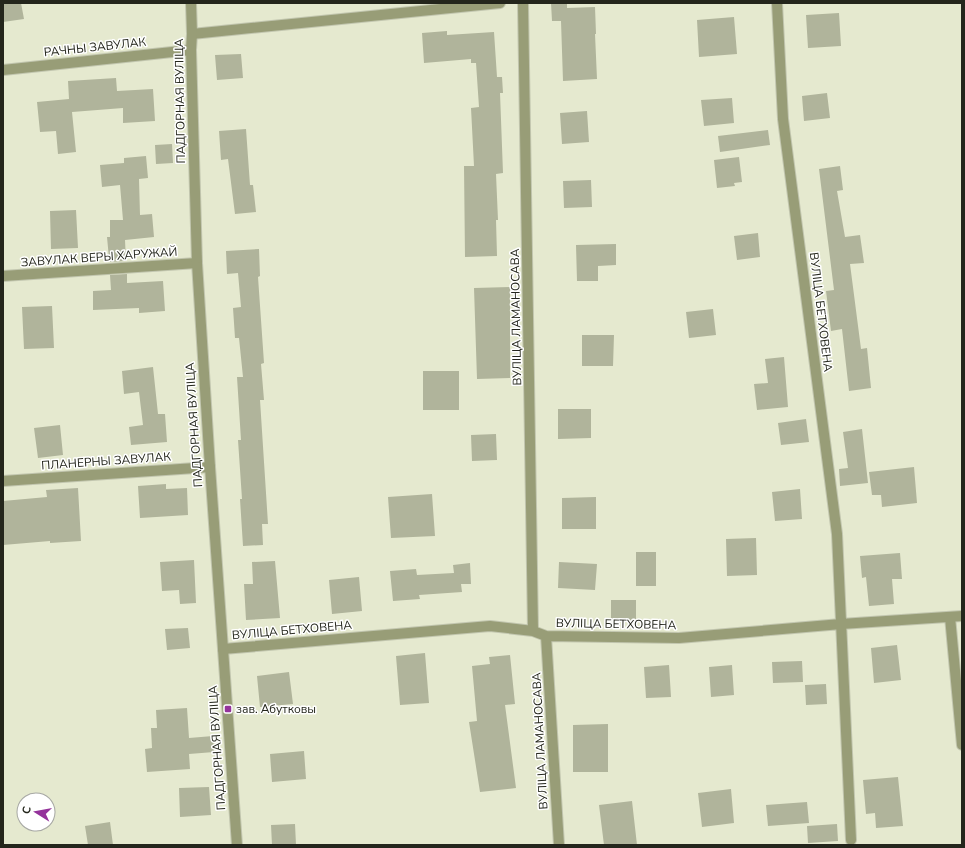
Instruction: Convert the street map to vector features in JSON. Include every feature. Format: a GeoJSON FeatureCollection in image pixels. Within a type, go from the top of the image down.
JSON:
{"type":"FeatureCollection","features":[{"type":"Feature","properties":{"kind":"street","name":"ПАДГОРНАЯ ВУЛІЦА"},"geometry":{"type":"LineString","coordinates":[[191,3],[197,264],[237,845]]}},
{"type":"Feature","properties":{"kind":"street"},"geometry":{"type":"LineString","coordinates":[[192,34],[500,3]]}},
{"type":"Feature","properties":{"kind":"street","name":"ВУЛІЦА ЛАМАНОСАВА"},"geometry":{"type":"LineString","coordinates":[[523,3],[533,631]]}},
{"type":"Feature","properties":{"kind":"street","name":"ВУЛІЦА БЕТХОВЕНА"},"geometry":{"type":"LineString","coordinates":[[777,3],[783,119],[837,534],[851,840]]}},
{"type":"Feature","properties":{"kind":"street","name":"РАЧНЫ ЗАВУЛАК"},"geometry":{"type":"LineString","coordinates":[[3,70],[191,50]]}},
{"type":"Feature","properties":{"kind":"street","name":"ЗАВУЛАК ВЕРЫ ХАРУЖАЙ"},"geometry":{"type":"LineString","coordinates":[[3,276],[197,264]]}},
{"type":"Feature","properties":{"kind":"street","name":"ПЛАНЕРНЫ ЗАВУЛАК"},"geometry":{"type":"LineString","coordinates":[[3,481],[210,467]]}},
{"type":"Feature","properties":{"kind":"street","name":"ВУЛІЦА БЕТХОВЕНА"},"geometry":{"type":"LineString","coordinates":[[223,648],[490,626],[533,631],[546,636],[679,638],[841,624],[962,616]]}},
{"type":"Feature","properties":{"kind":"street"},"geometry":{"type":"LineString","coordinates":[[950,617],[962,745]]}},
{"type":"Feature","properties":{"kind":"street","name":"ВУЛІЦА ЛАМАНОСАВА"},"geometry":{"type":"LineString","coordinates":[[546,636],[559,845]]}},
{"type":"Feature","properties":{"kind":"building"},"geometry":{"type":"Polygon","coordinates":[[[3,3],[21,3],[24,19],[3,22],[3,3]]]}},
{"type":"Feature","properties":{"kind":"building"},"geometry":{"type":"Polygon","coordinates":[[[551,3],[567,3],[567,8],[595,7],[597,79],[563,81],[561,21],[552,21],[551,3]]]}},
{"type":"Feature","properties":{"kind":"building"},"geometry":{"type":"Polygon","coordinates":[[[839,13],[841,46],[808,48],[806,15],[839,13]]]}},
{"type":"Feature","properties":{"kind":"building"},"geometry":{"type":"Polygon","coordinates":[[[734,17],[737,54],[699,57],[697,20],[734,17]]]}},
{"type":"Feature","properties":{"kind":"building"},"geometry":{"type":"Polygon","coordinates":[[[447,31],[447,35],[494,32],[497,77],[502,77],[503,93],[500,93],[503,173],[496,174],[498,220],[496,220],[497,256],[465,257],[464,166],[474,166],[471,108],[479,107],[476,63],[471,63],[471,59],[424,63],[422,33],[447,31]]]}},
{"type":"Feature","properties":{"kind":"building"},"geometry":{"type":"Polygon","coordinates":[[[241,54],[243,78],[217,80],[215,55],[241,54]]]}},
{"type":"Feature","properties":{"kind":"building"},"geometry":{"type":"Polygon","coordinates":[[[116,78],[117,91],[153,89],[155,121],[123,123],[123,108],[72,112],[76,152],[58,154],[56,131],[40,132],[37,102],[69,99],[68,81],[116,78]]]}},
{"type":"Feature","properties":{"kind":"building"},"geometry":{"type":"Polygon","coordinates":[[[827,93],[830,118],[804,121],[802,96],[827,93]]]}},
{"type":"Feature","properties":{"kind":"building"},"geometry":{"type":"Polygon","coordinates":[[[732,98],[734,123],[704,126],[701,100],[732,98]]]}},
{"type":"Feature","properties":{"kind":"building"},"geometry":{"type":"Polygon","coordinates":[[[587,111],[589,142],[562,144],[560,113],[587,111]]]}},
{"type":"Feature","properties":{"kind":"building"},"geometry":{"type":"Polygon","coordinates":[[[246,129],[250,185],[253,185],[256,212],[235,214],[228,159],[221,160],[219,131],[246,129]]]}},
{"type":"Feature","properties":{"kind":"building"},"geometry":{"type":"Polygon","coordinates":[[[768,130],[770,145],[720,152],[718,136],[768,130]]]}},
{"type":"Feature","properties":{"kind":"building"},"geometry":{"type":"Polygon","coordinates":[[[172,144],[173,163],[156,164],[155,145],[172,144]]]}},
{"type":"Feature","properties":{"kind":"building"},"geometry":{"type":"Polygon","coordinates":[[[146,156],[148,178],[139,179],[140,215],[152,214],[154,237],[125,240],[126,261],[110,262],[107,237],[110,237],[110,220],[123,220],[120,185],[102,187],[100,165],[124,163],[124,158],[146,156]]]}},
{"type":"Feature","properties":{"kind":"building"},"geometry":{"type":"Polygon","coordinates":[[[739,157],[742,182],[734,183],[735,186],[717,188],[714,160],[739,157]]]}},
{"type":"Feature","properties":{"kind":"building"},"geometry":{"type":"Polygon","coordinates":[[[840,166],[843,190],[837,191],[845,237],[860,235],[864,263],[850,264],[861,349],[867,348],[871,388],[849,391],[842,329],[831,331],[826,291],[834,290],[819,169],[840,166]]]}},
{"type":"Feature","properties":{"kind":"building"},"geometry":{"type":"Polygon","coordinates":[[[591,180],[592,207],[564,208],[563,181],[591,180]]]}},
{"type":"Feature","properties":{"kind":"building"},"geometry":{"type":"Polygon","coordinates":[[[76,210],[78,248],[51,249],[50,211],[76,210]]]}},
{"type":"Feature","properties":{"kind":"building"},"geometry":{"type":"Polygon","coordinates":[[[758,233],[760,257],[737,260],[734,236],[758,233]]]}},
{"type":"Feature","properties":{"kind":"building"},"geometry":{"type":"Polygon","coordinates":[[[616,244],[616,265],[598,266],[598,281],[577,281],[576,245],[616,244]]]}},
{"type":"Feature","properties":{"kind":"building"},"geometry":{"type":"Polygon","coordinates":[[[259,249],[260,276],[258,277],[264,363],[261,364],[264,400],[260,400],[268,524],[262,524],[263,545],[243,546],[240,499],[242,499],[238,440],[241,440],[237,377],[243,377],[239,338],[235,338],[233,308],[241,307],[238,273],[227,274],[226,251],[259,249]]]}},
{"type":"Feature","properties":{"kind":"building"},"geometry":{"type":"Polygon","coordinates":[[[127,274],[127,283],[163,281],[165,311],[139,313],[139,308],[93,310],[93,291],[111,290],[110,275],[127,274]]]}},
{"type":"Feature","properties":{"kind":"building"},"geometry":{"type":"Polygon","coordinates":[[[510,287],[510,378],[477,379],[474,288],[510,287]]]}},
{"type":"Feature","properties":{"kind":"building"},"geometry":{"type":"Polygon","coordinates":[[[52,306],[54,348],[24,349],[22,307],[52,306]]]}},
{"type":"Feature","properties":{"kind":"building"},"geometry":{"type":"Polygon","coordinates":[[[713,309],[716,335],[689,338],[686,312],[713,309]]]}},
{"type":"Feature","properties":{"kind":"building"},"geometry":{"type":"Polygon","coordinates":[[[582,335],[614,335],[613,366],[582,366],[582,335]]]}},
{"type":"Feature","properties":{"kind":"building"},"geometry":{"type":"Polygon","coordinates":[[[784,357],[788,407],[757,410],[754,384],[768,383],[765,359],[784,357]]]}},
{"type":"Feature","properties":{"kind":"building"},"geometry":{"type":"Polygon","coordinates":[[[153,367],[158,414],[165,414],[167,442],[131,445],[129,427],[143,425],[139,392],[124,394],[122,371],[153,367]]]}},
{"type":"Feature","properties":{"kind":"building"},"geometry":{"type":"Polygon","coordinates":[[[423,371],[459,371],[459,410],[423,410],[423,371]]]}},
{"type":"Feature","properties":{"kind":"building"},"geometry":{"type":"Polygon","coordinates":[[[558,409],[591,409],[591,438],[558,439],[558,409]]]}},
{"type":"Feature","properties":{"kind":"building"},"geometry":{"type":"Polygon","coordinates":[[[806,419],[809,442],[781,445],[778,423],[806,419]]]}},
{"type":"Feature","properties":{"kind":"building"},"geometry":{"type":"Polygon","coordinates":[[[60,425],[63,455],[38,458],[34,428],[60,425]]]}},
{"type":"Feature","properties":{"kind":"building"},"geometry":{"type":"Polygon","coordinates":[[[862,429],[868,483],[840,486],[839,469],[848,468],[843,432],[862,429]]]}},
{"type":"Feature","properties":{"kind":"building"},"geometry":{"type":"Polygon","coordinates":[[[496,434],[497,460],[472,461],[471,435],[496,434]]]}},
{"type":"Feature","properties":{"kind":"building"},"geometry":{"type":"Polygon","coordinates":[[[914,467],[917,503],[882,507],[881,495],[872,495],[869,472],[914,467]]]}},
{"type":"Feature","properties":{"kind":"building"},"geometry":{"type":"Polygon","coordinates":[[[166,484],[166,489],[187,488],[188,515],[140,518],[138,486],[166,484]]]}},
{"type":"Feature","properties":{"kind":"building"},"geometry":{"type":"Polygon","coordinates":[[[78,488],[81,541],[50,543],[50,541],[3,545],[3,501],[47,497],[46,490],[78,488]]]}},
{"type":"Feature","properties":{"kind":"building"},"geometry":{"type":"Polygon","coordinates":[[[800,489],[802,519],[775,521],[772,492],[800,489]]]}},
{"type":"Feature","properties":{"kind":"building"},"geometry":{"type":"Polygon","coordinates":[[[432,494],[435,536],[391,538],[388,497],[432,494]]]}},
{"type":"Feature","properties":{"kind":"building"},"geometry":{"type":"Polygon","coordinates":[[[596,497],[596,529],[562,529],[562,498],[596,497]]]}},
{"type":"Feature","properties":{"kind":"building"},"geometry":{"type":"Polygon","coordinates":[[[756,538],[757,575],[727,576],[726,539],[756,538]]]}},
{"type":"Feature","properties":{"kind":"building"},"geometry":{"type":"Polygon","coordinates":[[[636,552],[656,552],[656,586],[636,586],[636,552]]]}},
{"type":"Feature","properties":{"kind":"building"},"geometry":{"type":"Polygon","coordinates":[[[900,553],[902,579],[892,579],[894,604],[869,606],[866,577],[862,578],[860,556],[900,553]]]}},
{"type":"Feature","properties":{"kind":"building"},"geometry":{"type":"Polygon","coordinates":[[[194,560],[196,603],[180,604],[179,590],[162,591],[160,562],[194,560]]]}},
{"type":"Feature","properties":{"kind":"building"},"geometry":{"type":"Polygon","coordinates":[[[275,561],[280,618],[246,620],[244,584],[253,584],[252,562],[275,561]]]}},
{"type":"Feature","properties":{"kind":"building"},"geometry":{"type":"Polygon","coordinates":[[[559,562],[597,564],[595,590],[558,588],[559,562]]]}},
{"type":"Feature","properties":{"kind":"building"},"geometry":{"type":"Polygon","coordinates":[[[470,563],[471,584],[461,584],[462,592],[419,595],[420,599],[393,601],[390,571],[416,569],[417,575],[454,573],[453,565],[470,563]]]}},
{"type":"Feature","properties":{"kind":"building"},"geometry":{"type":"Polygon","coordinates":[[[359,577],[362,611],[332,614],[329,580],[359,577]]]}},
{"type":"Feature","properties":{"kind":"building"},"geometry":{"type":"Polygon","coordinates":[[[611,600],[636,600],[636,622],[611,621],[611,600]]]}},
{"type":"Feature","properties":{"kind":"building"},"geometry":{"type":"Polygon","coordinates":[[[188,628],[190,648],[167,650],[165,629],[188,628]]]}},
{"type":"Feature","properties":{"kind":"building"},"geometry":{"type":"Polygon","coordinates":[[[897,645],[901,680],[874,683],[871,648],[897,645]]]}},
{"type":"Feature","properties":{"kind":"building"},"geometry":{"type":"Polygon","coordinates":[[[425,653],[429,703],[400,705],[396,656],[425,653]]]}},
{"type":"Feature","properties":{"kind":"building"},"geometry":{"type":"Polygon","coordinates":[[[510,655],[515,704],[505,705],[516,788],[480,792],[469,722],[477,721],[472,666],[490,664],[489,657],[510,655]]]}},
{"type":"Feature","properties":{"kind":"building"},"geometry":{"type":"Polygon","coordinates":[[[802,661],[803,682],[773,683],[772,662],[802,661]]]}},
{"type":"Feature","properties":{"kind":"building"},"geometry":{"type":"Polygon","coordinates":[[[669,665],[671,697],[646,698],[644,667],[669,665]]]}},
{"type":"Feature","properties":{"kind":"building"},"geometry":{"type":"Polygon","coordinates":[[[732,665],[734,695],[711,697],[709,667],[732,665]]]}},
{"type":"Feature","properties":{"kind":"building"},"geometry":{"type":"Polygon","coordinates":[[[289,672],[293,704],[260,707],[257,676],[289,672]]]}},
{"type":"Feature","properties":{"kind":"building"},"geometry":{"type":"Polygon","coordinates":[[[826,684],[827,704],[806,705],[805,685],[826,684]]]}},
{"type":"Feature","properties":{"kind":"building"},"geometry":{"type":"Polygon","coordinates":[[[187,708],[189,738],[213,736],[214,752],[189,754],[190,769],[147,772],[145,749],[152,748],[151,728],[157,728],[156,710],[187,708]]]}},
{"type":"Feature","properties":{"kind":"building"},"geometry":{"type":"Polygon","coordinates":[[[608,724],[608,772],[573,772],[573,725],[608,724]]]}},
{"type":"Feature","properties":{"kind":"building"},"geometry":{"type":"Polygon","coordinates":[[[304,751],[306,779],[272,782],[270,754],[304,751]]]}},
{"type":"Feature","properties":{"kind":"building"},"geometry":{"type":"Polygon","coordinates":[[[898,777],[903,826],[876,828],[875,813],[866,814],[863,780],[898,777]]]}},
{"type":"Feature","properties":{"kind":"building"},"geometry":{"type":"Polygon","coordinates":[[[209,787],[211,815],[180,817],[179,788],[209,787]]]}},
{"type":"Feature","properties":{"kind":"building"},"geometry":{"type":"Polygon","coordinates":[[[731,789],[734,823],[702,827],[698,793],[731,789]]]}},
{"type":"Feature","properties":{"kind":"building"},"geometry":{"type":"Polygon","coordinates":[[[632,801],[637,845],[604,845],[599,805],[632,801]]]}},
{"type":"Feature","properties":{"kind":"building"},"geometry":{"type":"Polygon","coordinates":[[[807,802],[809,823],[768,826],[766,805],[807,802]]]}},
{"type":"Feature","properties":{"kind":"building"},"geometry":{"type":"Polygon","coordinates":[[[110,822],[113,845],[88,845],[85,826],[110,822]]]}},
{"type":"Feature","properties":{"kind":"building"},"geometry":{"type":"Polygon","coordinates":[[[295,824],[296,845],[272,845],[271,825],[295,824]]]}},
{"type":"Feature","properties":{"kind":"building"},"geometry":{"type":"Polygon","coordinates":[[[837,824],[838,841],[808,843],[807,826],[837,824]]]}},
{"type":"Feature","properties":{"kind":"place","name":"зав. Абутковы"},"geometry":{"type":"Point","coordinates":[228,709]}}]}
